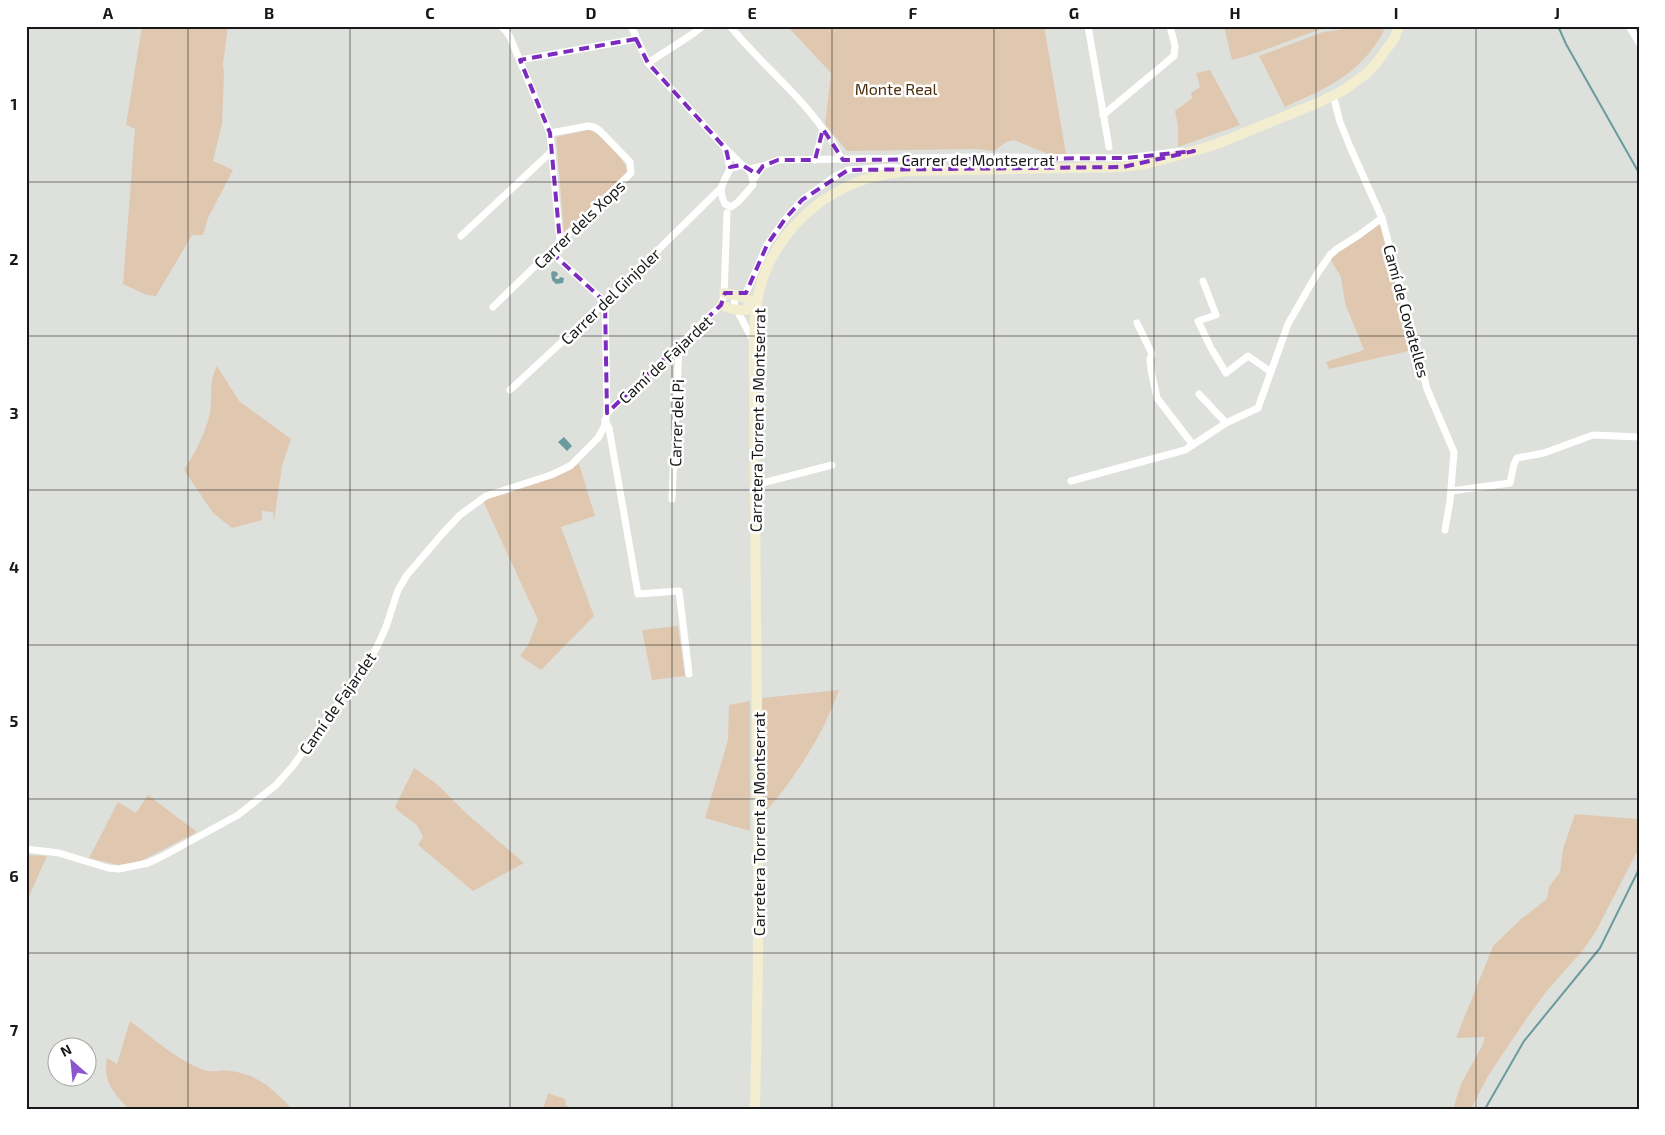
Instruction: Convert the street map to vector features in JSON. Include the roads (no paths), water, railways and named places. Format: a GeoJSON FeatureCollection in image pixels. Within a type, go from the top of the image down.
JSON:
{"type":"FeatureCollection","features":[{"type":"Feature","properties":{"kind":"main road","name":"Carretera Torrent a Montserrat"},"geometry":{"type":"LineString","coordinates":[[755,1109],[758,823],[755,343],[756,306],[769,263],[788,233],[802,216],[820,201],[854,183],[875,176],[910,171],[1123,167],[1146,164],[1217,144],[1333,95],[1356,82],[1375,65],[1394,40],[1399,26]]}},
{"type":"Feature","properties":{"kind":"main road"},"geometry":{"type":"LineString","coordinates":[[739,296],[750,300],[756,306],[750,310],[737,310],[723,298],[739,296]]}},
{"type":"Feature","properties":{"kind":"street"},"geometry":{"type":"LineString","coordinates":[[501,26],[510,36],[550,132],[560,242]]}},
{"type":"Feature","properties":{"kind":"street"},"geometry":{"type":"LineString","coordinates":[[631,26],[648,63],[726,149],[742,165],[749,169],[753,185],[738,202],[726,206],[708,201]]}},
{"type":"Feature","properties":{"kind":"street"},"geometry":{"type":"LineString","coordinates":[[648,63],[703,26]]}},
{"type":"Feature","properties":{"kind":"street"},"geometry":{"type":"LineString","coordinates":[[730,26],[788,88],[831,138],[842,160]]}},
{"type":"Feature","properties":{"kind":"street"},"geometry":{"type":"LineString","coordinates":[[1088,26],[1109,147],[1117,158]]}},
{"type":"Feature","properties":{"kind":"street"},"geometry":{"type":"LineString","coordinates":[[1103,115],[1174,56],[1175,46],[1170,26]]}},
{"type":"Feature","properties":{"kind":"street"},"geometry":{"type":"LineString","coordinates":[[1629,26],[1639,43]]}},
{"type":"Feature","properties":{"kind":"street"},"geometry":{"type":"LineString","coordinates":[[520,60],[636,39]]}},
{"type":"Feature","properties":{"kind":"street","name":"Camí de Covatelles"},"geometry":{"type":"LineString","coordinates":[[1333,95],[1340,122],[1382,218],[1427,389],[1454,452],[1445,530]]}},
{"type":"Feature","properties":{"kind":"street","name":"Carrer dels Xops"},"geometry":{"type":"LineString","coordinates":[[494,308],[629,176],[632,169],[630,162],[594,127],[588,126],[550,132]]}},
{"type":"Feature","properties":{"kind":"street"},"geometry":{"type":"LineString","coordinates":[[814,160],[822,129]]}},
{"type":"Feature","properties":{"kind":"street"},"geometry":{"type":"LineString","coordinates":[[1103,158],[1109,147]]}},
{"type":"Feature","properties":{"kind":"street"},"geometry":{"type":"LineString","coordinates":[[723,298],[726,206],[720,193],[730,169],[726,149]]}},
{"type":"Feature","properties":{"kind":"street","name":"Carrer de Montserrat"},"geometry":{"type":"LineString","coordinates":[[749,169],[764,166],[778,160],[981,157],[1117,158],[1194,151]]}},
{"type":"Feature","properties":{"kind":"street"},"geometry":{"type":"LineString","coordinates":[[460,236],[552,152]]}},
{"type":"Feature","properties":{"kind":"street"},"geometry":{"type":"LineString","coordinates":[[730,169],[742,165]]}},
{"type":"Feature","properties":{"kind":"street"},"geometry":{"type":"LineString","coordinates":[[753,180],[764,166]]}},
{"type":"Feature","properties":{"kind":"street","name":"Carrer de Montserrat"},"geometry":{"type":"LineString","coordinates":[[737,310],[734,305],[735,299],[746,293],[767,245],[785,219],[802,200],[834,176],[848,170],[894,167],[910,171]]}},
{"type":"Feature","properties":{"kind":"street","name":"Carrer del Ginjoler"},"geometry":{"type":"LineString","coordinates":[[510,390],[605,302],[721,188]]}},
{"type":"Feature","properties":{"kind":"street"},"geometry":{"type":"LineString","coordinates":[[1071,480],[1185,450],[1226,423],[1258,408],[1288,324],[1315,276],[1336,249],[1359,236],[1382,218]]}},
{"type":"Feature","properties":{"kind":"street"},"geometry":{"type":"LineString","coordinates":[[551,252],[605,302],[606,417],[638,594],[679,591],[689,674]]}},
{"type":"Feature","properties":{"kind":"street"},"geometry":{"type":"LineString","coordinates":[[1203,281],[1216,315],[1198,321],[1211,348],[1226,372],[1248,356],[1271,372]]}},
{"type":"Feature","properties":{"kind":"street","name":"Camí de Fajardet"},"geometry":{"type":"LineString","coordinates":[[26,849],[59,853],[109,868],[119,869],[148,863],[238,815],[276,786],[292,767],[373,653],[386,627],[398,590],[407,575],[460,515],[486,496],[551,475],[570,466],[598,438],[604,427],[606,417],[679,346],[723,298]]}},
{"type":"Feature","properties":{"kind":"street"},"geometry":{"type":"LineString","coordinates":[[737,310],[755,343]]}},
{"type":"Feature","properties":{"kind":"street"},"geometry":{"type":"LineString","coordinates":[[1137,323],[1152,354],[1150,359],[1151,370],[1157,398],[1194,445]]}},
{"type":"Feature","properties":{"kind":"street","name":"Carrer del Pi"},"geometry":{"type":"LineString","coordinates":[[672,499],[679,346]]}},
{"type":"Feature","properties":{"kind":"street"},"geometry":{"type":"LineString","coordinates":[[1199,394],[1226,423]]}},
{"type":"Feature","properties":{"kind":"street"},"geometry":{"type":"LineString","coordinates":[[1451,491],[1510,484],[1517,458],[1544,453],[1581,439],[1599,435],[1619,438],[1639,437]]}},
{"type":"Feature","properties":{"kind":"street"},"geometry":{"type":"LineString","coordinates":[[755,485],[832,465]]}},
{"type":"Feature","properties":{"kind":"water"},"geometry":{"type":"Polygon","coordinates":[[[553,271],[557,272],[556,279],[564,278],[563,283],[556,284],[552,280],[551,273],[553,271]]]}},
{"type":"Feature","properties":{"kind":"water"},"geometry":{"type":"Polygon","coordinates":[[[564,437],[572,446],[567,451],[558,442],[564,437]]]}},
{"type":"Feature","properties":{"kind":"waterway"},"geometry":{"type":"LineString","coordinates":[[1558,26],[1566,44],[1639,173]]}},
{"type":"Feature","properties":{"kind":"waterway"},"geometry":{"type":"LineString","coordinates":[[1485,1109],[1524,1041],[1600,948],[1639,869]]}},
{"type":"Feature","properties":{"kind":"park label","name":"Monte Real"},"geometry":{"type":"Point","coordinates":[896,88]}}]}
